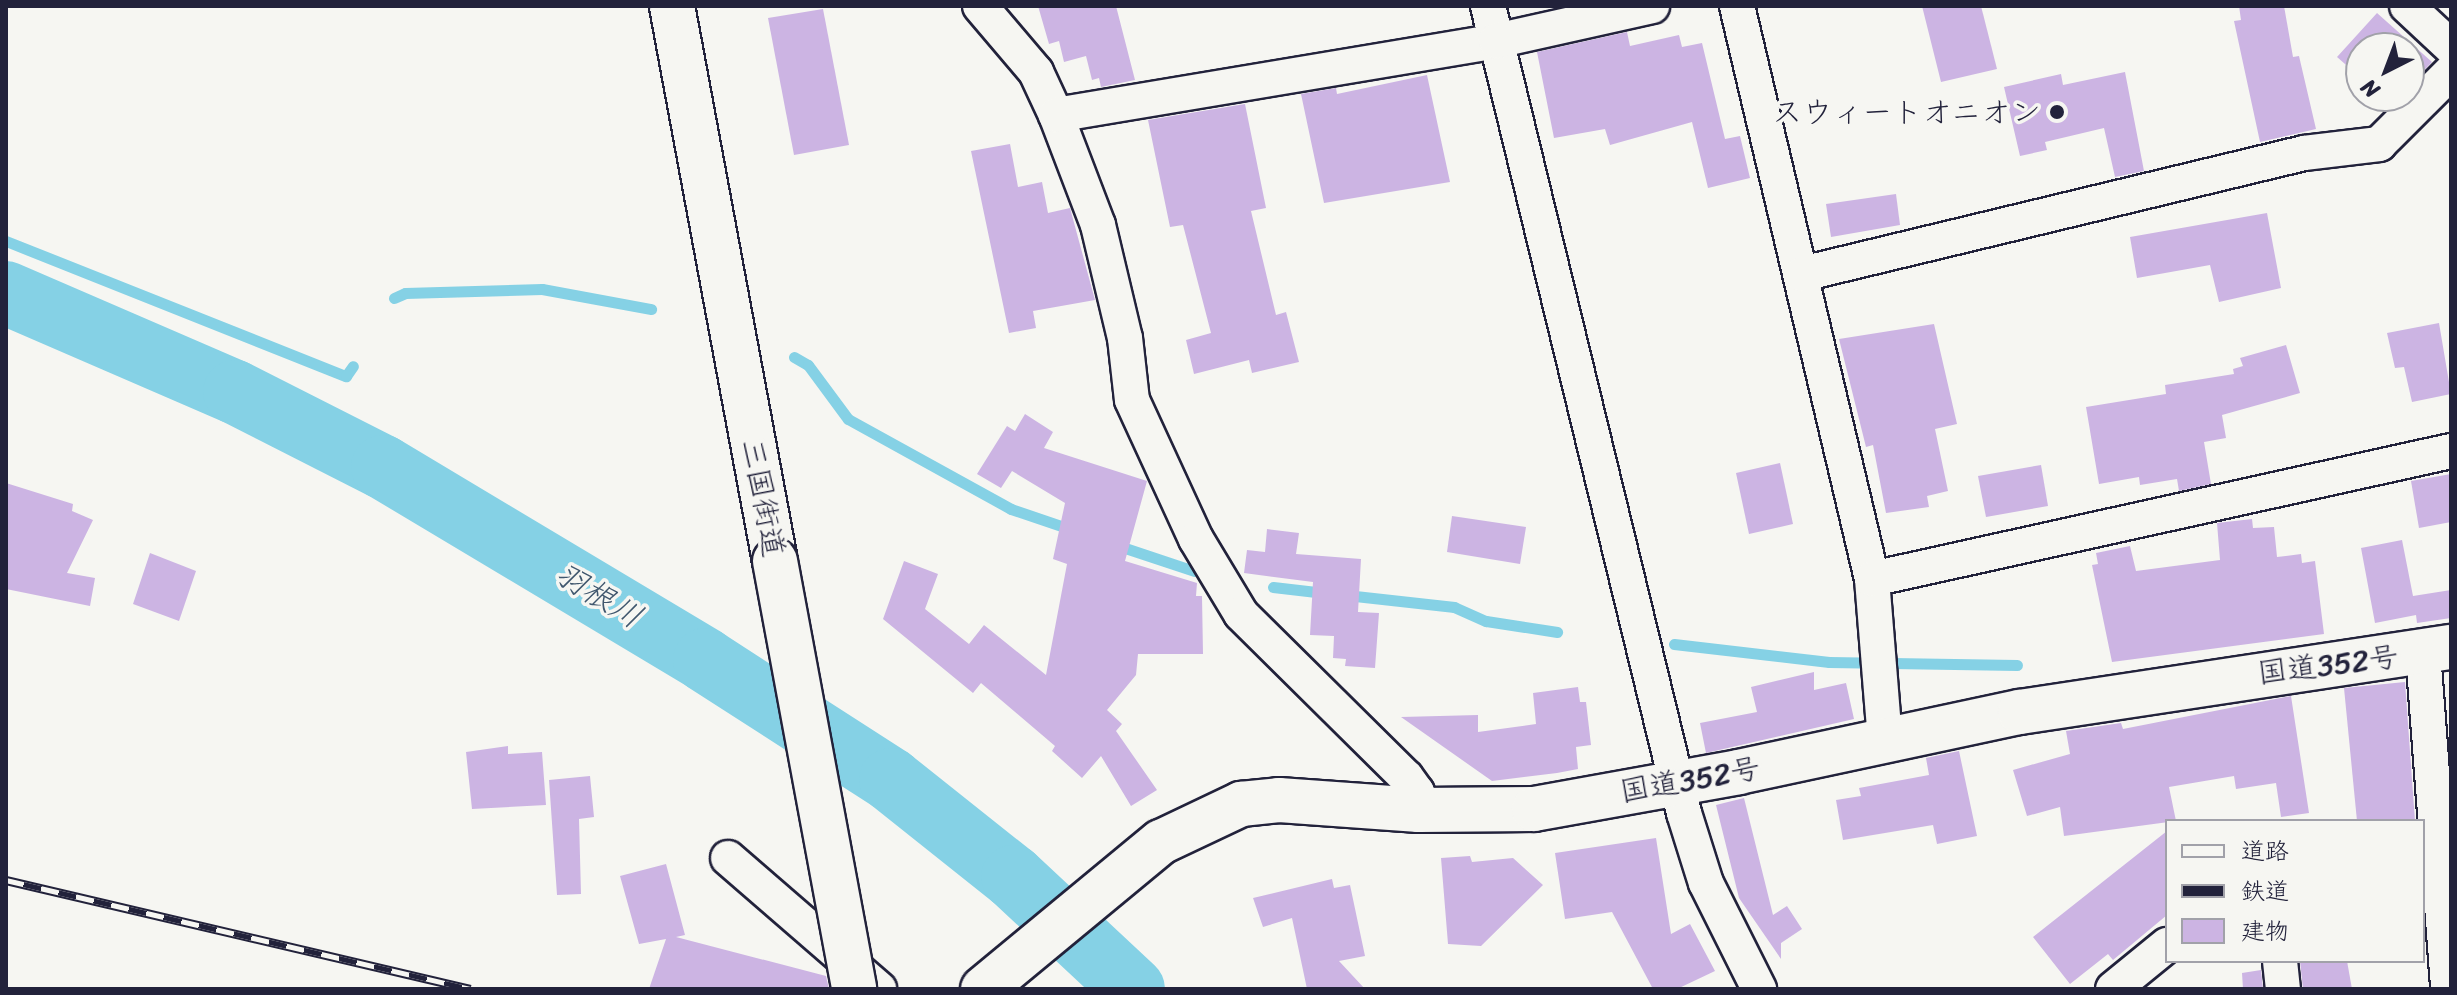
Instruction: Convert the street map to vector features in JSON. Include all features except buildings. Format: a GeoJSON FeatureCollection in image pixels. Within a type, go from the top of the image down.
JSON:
{"type":"FeatureCollection","features":[{"type":"Feature","properties":{"kind":"highway","name":"三国街道"},"geometry":{"type":"LineString","coordinates":[[672,6],[854,989]]}},
{"type":"Feature","properties":{"kind":"highway","name":"国道352号"},"geometry":{"type":"LineString","coordinates":[[983,989],[1123,870],[1194,822],[1241,804],[1279,800],[1419,810],[1534,809],[2166,688],[2437,650]]}},
{"type":"Feature","properties":{"kind":"street"},"geometry":{"type":"LineString","coordinates":[[980,6],[1036,72],[1056,115],[1098,225],[1125,338],[1132,400],[1196,539],[1241,614],[1406,777],[1417,792],[1419,810]]}},
{"type":"Feature","properties":{"kind":"street"},"geometry":{"type":"LineString","coordinates":[[1488,6],[1706,883],[1759,989]]}},
{"type":"Feature","properties":{"kind":"street"},"geometry":{"type":"LineString","coordinates":[[1056,115],[1496,41],[1652,6]]}},
{"type":"Feature","properties":{"kind":"street"},"geometry":{"type":"LineString","coordinates":[[1737,6],[1872,579],[1885,741]]}},
{"type":"Feature","properties":{"kind":"street"},"geometry":{"type":"LineString","coordinates":[[2407,6],[2451,47]]}},
{"type":"Feature","properties":{"kind":"street"},"geometry":{"type":"LineString","coordinates":[[1802,274],[2304,153],[2379,144],[2451,72]]}},
{"type":"Feature","properties":{"kind":"street"},"geometry":{"type":"LineString","coordinates":[[1872,579],[2451,451]]}},
{"type":"Feature","properties":{"kind":"street"},"geometry":{"type":"LineString","coordinates":[[2437,650],[2432,886],[2448,972]]}},
{"type":"Feature","properties":{"kind":"street"},"geometry":{"type":"LineString","coordinates":[[728,858],[879,989]]}},
{"type":"Feature","properties":{"kind":"street"},"geometry":{"type":"LineString","coordinates":[[2113,989],[2165,947]]}},
{"type":"Feature","properties":{"kind":"street"},"geometry":{"type":"LineString","coordinates":[[2280,963],[2283,989]]}},
{"type":"Feature","properties":{"kind":"waterway"},"geometry":{"type":"LineString","coordinates":[[6,241],[346,376],[353,366]]}},
{"type":"Feature","properties":{"kind":"waterway"},"geometry":{"type":"LineString","coordinates":[[394,298],[405,293],[542,289],[651,309]]}},
{"type":"Feature","properties":{"kind":"waterway","name":"羽根川"},"geometry":{"type":"LineString","coordinates":[[6,293],[235,392],[383,467],[705,660],[891,780],[1013,877],[1133,989]]}},
{"type":"Feature","properties":{"kind":"waterway"},"geometry":{"type":"LineString","coordinates":[[794,357],[808,365],[848,419],[1011,509],[1073,530]]}},
{"type":"Feature","properties":{"kind":"waterway"},"geometry":{"type":"LineString","coordinates":[[1116,545],[1194,571]]}},
{"type":"Feature","properties":{"kind":"waterway"},"geometry":{"type":"LineString","coordinates":[[1273,587],[1325,593]]}},
{"type":"Feature","properties":{"kind":"waterway"},"geometry":{"type":"LineString","coordinates":[[1346,595],[1454,607],[1486,621],[1557,632]]}},
{"type":"Feature","properties":{"kind":"waterway"},"geometry":{"type":"LineString","coordinates":[[1674,644],[1829,662],[2017,665]]}},
{"type":"Feature","properties":{"kind":"railway"},"geometry":{"type":"LineString","coordinates":[[6,880],[470,989]]}},
{"type":"Feature","properties":{"kind":"place","name":"スウィートオニオン"},"geometry":{"type":"Point","coordinates":[2057,112]}}]}
